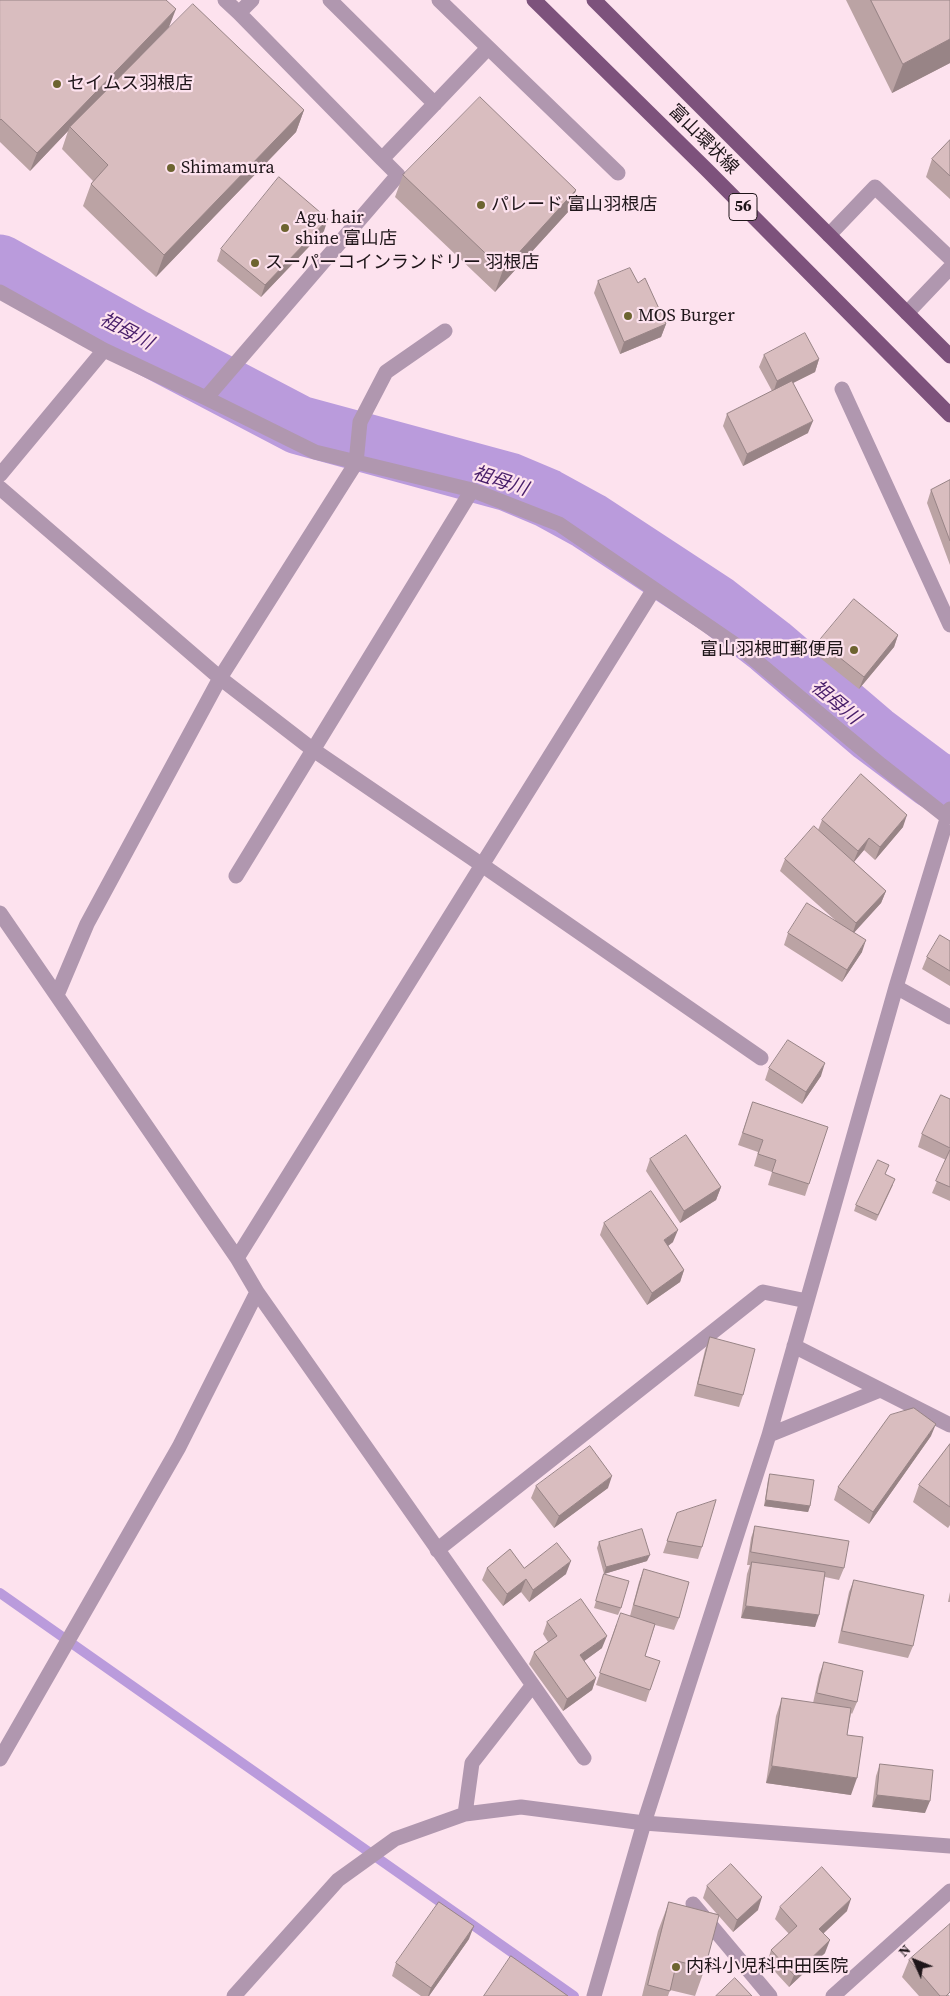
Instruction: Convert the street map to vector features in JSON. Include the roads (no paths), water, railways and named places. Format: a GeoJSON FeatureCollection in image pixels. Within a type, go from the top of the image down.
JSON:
{"type":"FeatureCollection","features":[{"type":"Feature","properties":{"kind":"main road","name":"富山環状線"},"geometry":{"type":"LineString","coordinates":[[534,0],[708,170],[950,415]]}},
{"type":"Feature","properties":{"kind":"main road","name":"富山環状線"},"geometry":{"type":"LineString","coordinates":[[594,0],[950,356]]}},
{"type":"Feature","properties":{"kind":"street"},"geometry":{"type":"LineString","coordinates":[[206,398],[398,175],[225,0]]}},
{"type":"Feature","properties":{"kind":"street"},"geometry":{"type":"LineString","coordinates":[[239,13],[252,0]]}},
{"type":"Feature","properties":{"kind":"street"},"geometry":{"type":"LineString","coordinates":[[330,0],[435,104]]}},
{"type":"Feature","properties":{"kind":"street"},"geometry":{"type":"LineString","coordinates":[[439,0],[618,173]]}},
{"type":"Feature","properties":{"kind":"street"},"geometry":{"type":"LineString","coordinates":[[382,159],[488,48]]}},
{"type":"Feature","properties":{"kind":"street"},"geometry":{"type":"LineString","coordinates":[[829,235],[875,187],[950,258]]}},
{"type":"Feature","properties":{"kind":"street"},"geometry":{"type":"LineString","coordinates":[[907,313],[950,268]]}},
{"type":"Feature","properties":{"kind":"street"},"geometry":{"type":"LineString","coordinates":[[0,292],[104,350],[315,452],[472,490],[559,524],[743,650],[881,765],[949,813],[896,987],[769,1435],[644,1823],[594,1996]]}},
{"type":"Feature","properties":{"kind":"street"},"geometry":{"type":"LineString","coordinates":[[57,995],[87,924],[220,678],[356,463],[360,422],[386,372],[445,331]]}},
{"type":"Feature","properties":{"kind":"street"},"geometry":{"type":"LineString","coordinates":[[0,475],[104,350]]}},
{"type":"Feature","properties":{"kind":"street"},"geometry":{"type":"LineString","coordinates":[[842,389],[950,625]]}},
{"type":"Feature","properties":{"kind":"street"},"geometry":{"type":"LineString","coordinates":[[0,488],[220,678],[312,749],[761,1058]]}},
{"type":"Feature","properties":{"kind":"street"},"geometry":{"type":"LineString","coordinates":[[236,876],[472,490]]}},
{"type":"Feature","properties":{"kind":"street"},"geometry":{"type":"LineString","coordinates":[[237,1258],[654,589]]}},
{"type":"Feature","properties":{"kind":"street"},"geometry":{"type":"LineString","coordinates":[[0,913],[237,1258],[256,1292],[584,1758]]}},
{"type":"Feature","properties":{"kind":"street"},"geometry":{"type":"LineString","coordinates":[[896,987],[950,1017]]}},
{"type":"Feature","properties":{"kind":"street"},"geometry":{"type":"LineString","coordinates":[[0,1760],[179,1448],[256,1292]]}},
{"type":"Feature","properties":{"kind":"street"},"geometry":{"type":"LineString","coordinates":[[437,1550],[763,1292],[807,1301]]}},
{"type":"Feature","properties":{"kind":"street"},"geometry":{"type":"LineString","coordinates":[[794,1346],[950,1425]]}},
{"type":"Feature","properties":{"kind":"street"},"geometry":{"type":"LineString","coordinates":[[769,1435],[880,1390]]}},
{"type":"Feature","properties":{"kind":"street"},"geometry":{"type":"LineString","coordinates":[[465,1814],[472,1763],[532,1686]]}},
{"type":"Feature","properties":{"kind":"street"},"geometry":{"type":"LineString","coordinates":[[234,1996],[338,1880],[395,1838],[465,1814],[520,1807],[644,1823],[950,1846]]}},
{"type":"Feature","properties":{"kind":"street"},"geometry":{"type":"LineString","coordinates":[[833,1996],[950,1891]]}},
{"type":"Feature","properties":{"kind":"street"},"geometry":{"type":"LineString","coordinates":[[693,1904],[770,1996]]}},
{"type":"Feature","properties":{"kind":"waterway","name":"祖母川"},"geometry":{"type":"LineString","coordinates":[[0,264],[135,339],[299,425],[509,482],[547,498],[589,521],[717,605],[770,646],[873,734],[933,779],[950,788]]}},
{"type":"Feature","properties":{"kind":"waterway"},"geometry":{"type":"LineString","coordinates":[[0,1593],[574,1996]]}},
{"type":"Feature","properties":{"kind":"place","name":"セイムス羽根店"},"geometry":{"type":"Point","coordinates":[57,84]}},
{"type":"Feature","properties":{"kind":"place","name":"Shimamura"},"geometry":{"type":"Point","coordinates":[171,168]}},
{"type":"Feature","properties":{"kind":"place","name":"パレード 富山羽根店"},"geometry":{"type":"Point","coordinates":[481,205]}},
{"type":"Feature","properties":{"kind":"place","name":"Agu hair shine 富山店"},"geometry":{"type":"Point","coordinates":[285,228]}},
{"type":"Feature","properties":{"kind":"place","name":"スーパーコインランドリー 羽根店"},"geometry":{"type":"Point","coordinates":[255,263]}},
{"type":"Feature","properties":{"kind":"place","name":"MOS Burger"},"geometry":{"type":"Point","coordinates":[628,316]}},
{"type":"Feature","properties":{"kind":"place","name":"富山羽根町郵便局"},"geometry":{"type":"Point","coordinates":[854,650]}},
{"type":"Feature","properties":{"kind":"place","name":"内科小児科中田医院"},"geometry":{"type":"Point","coordinates":[676,1967]}}]}
